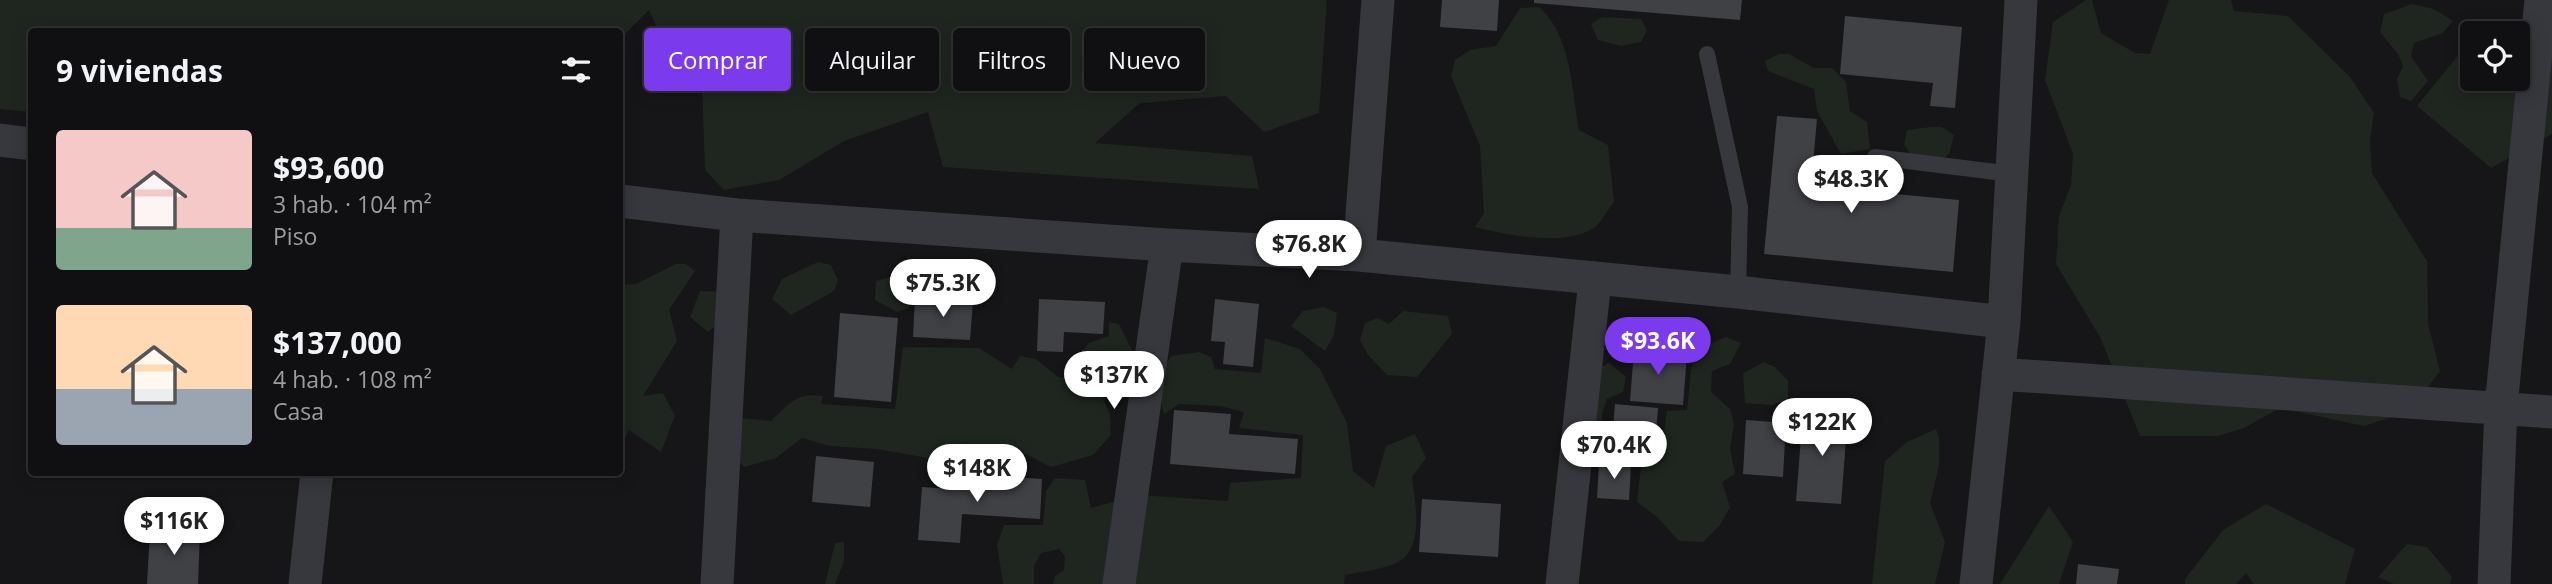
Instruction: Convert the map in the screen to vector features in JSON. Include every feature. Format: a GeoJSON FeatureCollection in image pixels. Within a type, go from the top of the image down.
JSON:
{"type":"FeatureCollection","features":[{"type":"Feature","properties":{"kind":"street"},"geometry":{"type":"LineString","coordinates":[[1359,255],[1378,0]]}},
{"type":"Feature","properties":{"kind":"street"},"geometry":{"type":"LineString","coordinates":[[1976,584],[2004,322],[2021,0]]}},
{"type":"Feature","properties":{"kind":"street"},"geometry":{"type":"LineString","coordinates":[[2494,584],[2501,407],[2541,0]]}},
{"type":"Feature","properties":{"kind":"street"},"geometry":{"type":"LineString","coordinates":[[0,140],[28,144]]}},
{"type":"Feature","properties":{"kind":"street"},"geometry":{"type":"LineString","coordinates":[[623,201],[737,215],[1167,245],[1359,255],[1738,292],[2004,322]]}},
{"type":"Feature","properties":{"kind":"street"},"geometry":{"type":"LineString","coordinates":[[717,584],[737,215]]}},
{"type":"Feature","properties":{"kind":"street"},"geometry":{"type":"LineString","coordinates":[[1119,584],[1167,245]]}},
{"type":"Feature","properties":{"kind":"street"},"geometry":{"type":"LineString","coordinates":[[1562,584],[1595,280]]}},
{"type":"Feature","properties":{"kind":"street"},"geometry":{"type":"LineString","coordinates":[[1998,374],[2552,412]]}},
{"type":"Feature","properties":{"kind":"street"},"geometry":{"type":"LineString","coordinates":[[305,584],[317,476]]}},
{"type":"Feature","properties":{"kind":"lane"},"geometry":{"type":"LineString","coordinates":[[1707,54],[1740,206],[1738,292]]}},
{"type":"Feature","properties":{"kind":"lane"},"geometry":{"type":"LineString","coordinates":[[1875,157],[2012,174]]}},
{"type":"Feature","properties":{"kind":"shaded area"},"geometry":{"type":"Polygon","coordinates":[[[0,0],[1327,0],[1319,113],[1264,132],[1226,96],[1140,103],[1095,143],[1252,156],[1259,189],[943,167],[928,112],[844,141],[779,180],[724,190],[705,170],[702,91],[791,91],[791,28],[657,28],[649,10],[623,36],[623,28],[28,28],[28,112],[0,109],[0,0]]]}},
{"type":"Feature","properties":{"kind":"shaded area"},"geometry":{"type":"Polygon","coordinates":[[[2086,0],[2092,0],[2101,33],[2135,53],[2150,54],[2169,0],[2231,0],[2234,11],[2288,16],[2350,77],[2374,113],[2370,141],[2372,173],[2427,261],[2428,323],[2440,371],[2410,411],[2364,426],[2280,408],[2244,428],[2218,436],[2140,436],[2100,337],[2056,264],[2059,216],[2071,185],[2073,154],[2045,80],[2053,22],[2086,0]]]}},
{"type":"Feature","properties":{"kind":"shaded area"},"geometry":{"type":"Polygon","coordinates":[[[2412,4],[2434,9],[2453,21],[2443,33],[2414,43],[2411,56],[2428,81],[2411,101],[2400,97],[2397,79],[2403,66],[2398,54],[2380,32],[2384,14],[2412,4]]]}},
{"type":"Feature","properties":{"kind":"shaded area"},"geometry":{"type":"Polygon","coordinates":[[[1539,7],[1550,18],[1564,48],[1579,130],[1608,145],[1614,202],[1594,228],[1567,237],[1535,238],[1475,227],[1484,213],[1480,146],[1451,76],[1455,60],[1470,50],[1496,46],[1520,8],[1539,7]]]}},
{"type":"Feature","properties":{"kind":"shaded area"},"geometry":{"type":"Polygon","coordinates":[[[1602,17],[1641,19],[1647,30],[1641,42],[1621,46],[1598,40],[1591,24],[1602,17]]]}},
{"type":"Feature","properties":{"kind":"shaded area"},"geometry":{"type":"Polygon","coordinates":[[[2460,53],[2460,91],[2530,91],[2530,58],[2552,53],[2552,134],[2491,168],[2417,106],[2460,53]]]}},
{"type":"Feature","properties":{"kind":"shaded area"},"geometry":{"type":"Polygon","coordinates":[[[1779,54],[1789,54],[1814,68],[1832,68],[1846,82],[1850,111],[1867,122],[1870,149],[1841,154],[1817,111],[1814,89],[1768,71],[1765,61],[1779,54]]]}},
{"type":"Feature","properties":{"kind":"shaded area"},"geometry":{"type":"Polygon","coordinates":[[[1942,127],[1954,135],[1949,154],[1935,164],[1914,159],[1904,145],[1907,130],[1942,127]]]}},
{"type":"Feature","properties":{"kind":"shaded area"},"geometry":{"type":"Polygon","coordinates":[[[818,262],[831,265],[838,280],[834,291],[791,315],[772,299],[782,279],[818,262]]]}},
{"type":"Feature","properties":{"kind":"shaded area"},"geometry":{"type":"Polygon","coordinates":[[[676,264],[686,264],[695,271],[669,310],[677,341],[643,396],[663,393],[675,416],[661,452],[629,430],[623,443],[623,285],[636,284],[676,264]]]}},
{"type":"Feature","properties":{"kind":"shaded area"},"geometry":{"type":"Polygon","coordinates":[[[922,268],[949,274],[949,286],[930,294],[912,290],[909,308],[897,312],[875,300],[876,281],[922,268]]]}},
{"type":"Feature","properties":{"kind":"shaded area"},"geometry":{"type":"Polygon","coordinates":[[[700,291],[729,292],[720,322],[708,332],[690,317],[700,291]]]}},
{"type":"Feature","properties":{"kind":"shaded area"},"geometry":{"type":"Polygon","coordinates":[[[1324,307],[1337,313],[1334,335],[1325,351],[1291,326],[1303,311],[1324,307]]]}},
{"type":"Feature","properties":{"kind":"shaded area"},"geometry":{"type":"Polygon","coordinates":[[[1403,311],[1448,316],[1452,334],[1417,377],[1387,375],[1368,355],[1360,340],[1365,323],[1378,318],[1389,324],[1403,311]]]}},
{"type":"Feature","properties":{"kind":"shaded area"},"geometry":{"type":"Polygon","coordinates":[[[1109,322],[1119,324],[1132,350],[1126,364],[1108,369],[1101,394],[1110,414],[1111,435],[1093,455],[1051,467],[1026,454],[1000,455],[967,443],[928,458],[877,449],[830,446],[802,438],[776,458],[744,467],[726,445],[739,418],[771,421],[788,405],[806,396],[823,396],[821,404],[895,409],[903,347],[979,348],[1012,369],[1020,356],[1036,359],[1058,377],[1087,382],[1097,373],[1081,352],[1089,343],[1109,336],[1109,322]]]}},
{"type":"Feature","properties":{"kind":"shaded area"},"geometry":{"type":"Polygon","coordinates":[[[1726,337],[1741,343],[1730,364],[1712,371],[1711,392],[1730,409],[1734,425],[1730,449],[1735,474],[1722,482],[1730,507],[1720,525],[1703,542],[1679,541],[1657,517],[1637,502],[1641,467],[1660,462],[1667,411],[1687,410],[1691,369],[1700,348],[1726,337]]]}},
{"type":"Feature","properties":{"kind":"shaded area"},"geometry":{"type":"Polygon","coordinates":[[[1265,338],[1300,349],[1320,369],[1347,423],[1353,471],[1374,488],[1386,446],[1415,434],[1426,458],[1412,477],[1416,513],[1415,538],[1404,558],[1388,566],[1345,575],[1344,584],[1053,584],[1055,576],[1064,570],[1065,556],[1059,549],[1041,553],[1034,566],[1034,584],[1003,584],[997,545],[1004,525],[1043,525],[1046,491],[1055,478],[1085,480],[1091,508],[1139,495],[1228,501],[1230,483],[1301,478],[1303,435],[1239,428],[1244,412],[1220,406],[1179,404],[1164,414],[1161,384],[1171,356],[1199,352],[1211,357],[1215,369],[1261,373],[1265,338]]]}},
{"type":"Feature","properties":{"kind":"shaded area"},"geometry":{"type":"Polygon","coordinates":[[[1764,362],[1775,367],[1788,381],[1788,400],[1772,405],[1745,403],[1743,373],[1764,362]]]}},
{"type":"Feature","properties":{"kind":"shaded area"},"geometry":{"type":"Polygon","coordinates":[[[1609,363],[1626,377],[1623,392],[1607,399],[1602,413],[1602,435],[1594,457],[1587,456],[1582,377],[1609,363]]]}},
{"type":"Feature","properties":{"kind":"shaded area"},"geometry":{"type":"Polygon","coordinates":[[[1936,429],[1939,437],[1939,466],[1930,503],[1945,542],[1935,584],[1872,584],[1885,461],[1907,442],[1936,429]]]}},
{"type":"Feature","properties":{"kind":"shaded area"},"geometry":{"type":"Polygon","coordinates":[[[2266,504],[2355,549],[2345,584],[2254,584],[2246,573],[2236,584],[2185,584],[2185,579],[2223,530],[2266,504]]]}},
{"type":"Feature","properties":{"kind":"shaded area"},"geometry":{"type":"Polygon","coordinates":[[[2049,506],[2073,542],[2059,584],[2000,584],[2049,506]]]}},
{"type":"Feature","properties":{"kind":"shaded area"},"geometry":{"type":"Polygon","coordinates":[[[844,542],[844,561],[835,584],[825,584],[835,543],[844,542]]]}},
{"type":"Feature","properties":{"kind":"shaded area"},"geometry":{"type":"Polygon","coordinates":[[[2407,544],[2427,547],[2452,577],[2450,584],[2394,584],[2378,577],[2407,544]]]}},
{"type":"Feature","properties":{"kind":"building"},"geometry":{"type":"Polygon","coordinates":[[[1442,0],[1499,0],[1497,31],[1440,27],[1442,0]]]}},
{"type":"Feature","properties":{"kind":"building"},"geometry":{"type":"Polygon","coordinates":[[[1534,0],[1742,0],[1740,20],[1534,3],[1534,0]]]}},
{"type":"Feature","properties":{"kind":"building"},"geometry":{"type":"Polygon","coordinates":[[[1845,16],[1962,27],[1955,108],[1930,106],[1933,83],[1840,74],[1845,16]]]}},
{"type":"Feature","properties":{"kind":"building"},"geometry":{"type":"Polygon","coordinates":[[[1777,116],[1817,119],[1811,186],[1959,200],[1953,272],[1764,254],[1777,116]]]}},
{"type":"Feature","properties":{"kind":"building"},"geometry":{"type":"Polygon","coordinates":[[[915,297],[973,302],[970,340],[913,337],[915,297]]]}},
{"type":"Feature","properties":{"kind":"building"},"geometry":{"type":"Polygon","coordinates":[[[1039,299],[1105,302],[1103,334],[1064,332],[1063,352],[1037,351],[1039,299]]]}},
{"type":"Feature","properties":{"kind":"building"},"geometry":{"type":"Polygon","coordinates":[[[1215,299],[1259,304],[1253,367],[1223,364],[1225,342],[1211,341],[1215,299]]]}},
{"type":"Feature","properties":{"kind":"building"},"geometry":{"type":"Polygon","coordinates":[[[840,313],[898,318],[891,402],[834,397],[840,313]]]}},
{"type":"Feature","properties":{"kind":"building"},"geometry":{"type":"Polygon","coordinates":[[[1634,350],[1687,354],[1683,405],[1630,401],[1634,350]]]}},
{"type":"Feature","properties":{"kind":"building"},"geometry":{"type":"Polygon","coordinates":[[[1615,404],[1658,408],[1654,458],[1611,453],[1615,404]]]}},
{"type":"Feature","properties":{"kind":"building"},"geometry":{"type":"Polygon","coordinates":[[[1174,410],[1231,414],[1229,434],[1298,439],[1295,474],[1170,464],[1174,410]]]}},
{"type":"Feature","properties":{"kind":"building"},"geometry":{"type":"Polygon","coordinates":[[[1803,412],[1848,415],[1841,504],[1796,501],[1803,412]]]}},
{"type":"Feature","properties":{"kind":"building"},"geometry":{"type":"Polygon","coordinates":[[[1746,420],[1786,423],[1783,477],[1743,474],[1746,420]]]}},
{"type":"Feature","properties":{"kind":"building"},"geometry":{"type":"Polygon","coordinates":[[[816,456],[874,462],[870,507],[812,502],[816,456]]]}},
{"type":"Feature","properties":{"kind":"building"},"geometry":{"type":"Polygon","coordinates":[[[1599,463],[1631,465],[1629,500],[1597,498],[1599,463]]]}},
{"type":"Feature","properties":{"kind":"building"},"geometry":{"type":"Polygon","coordinates":[[[964,474],[1042,479],[1040,519],[962,514],[960,543],[918,540],[922,487],[964,490],[964,474]]]}},
{"type":"Feature","properties":{"kind":"building"},"geometry":{"type":"Polygon","coordinates":[[[1422,499],[1501,504],[1498,557],[1419,552],[1422,499]]]}},
{"type":"Feature","properties":{"kind":"building"},"geometry":{"type":"Polygon","coordinates":[[[150,530],[200,531],[198,584],[147,584],[150,530]]]}},
{"type":"Feature","properties":{"kind":"building"},"geometry":{"type":"Polygon","coordinates":[[[2078,564],[2119,569],[2117,584],[2076,584],[2078,564]]]}}]}
